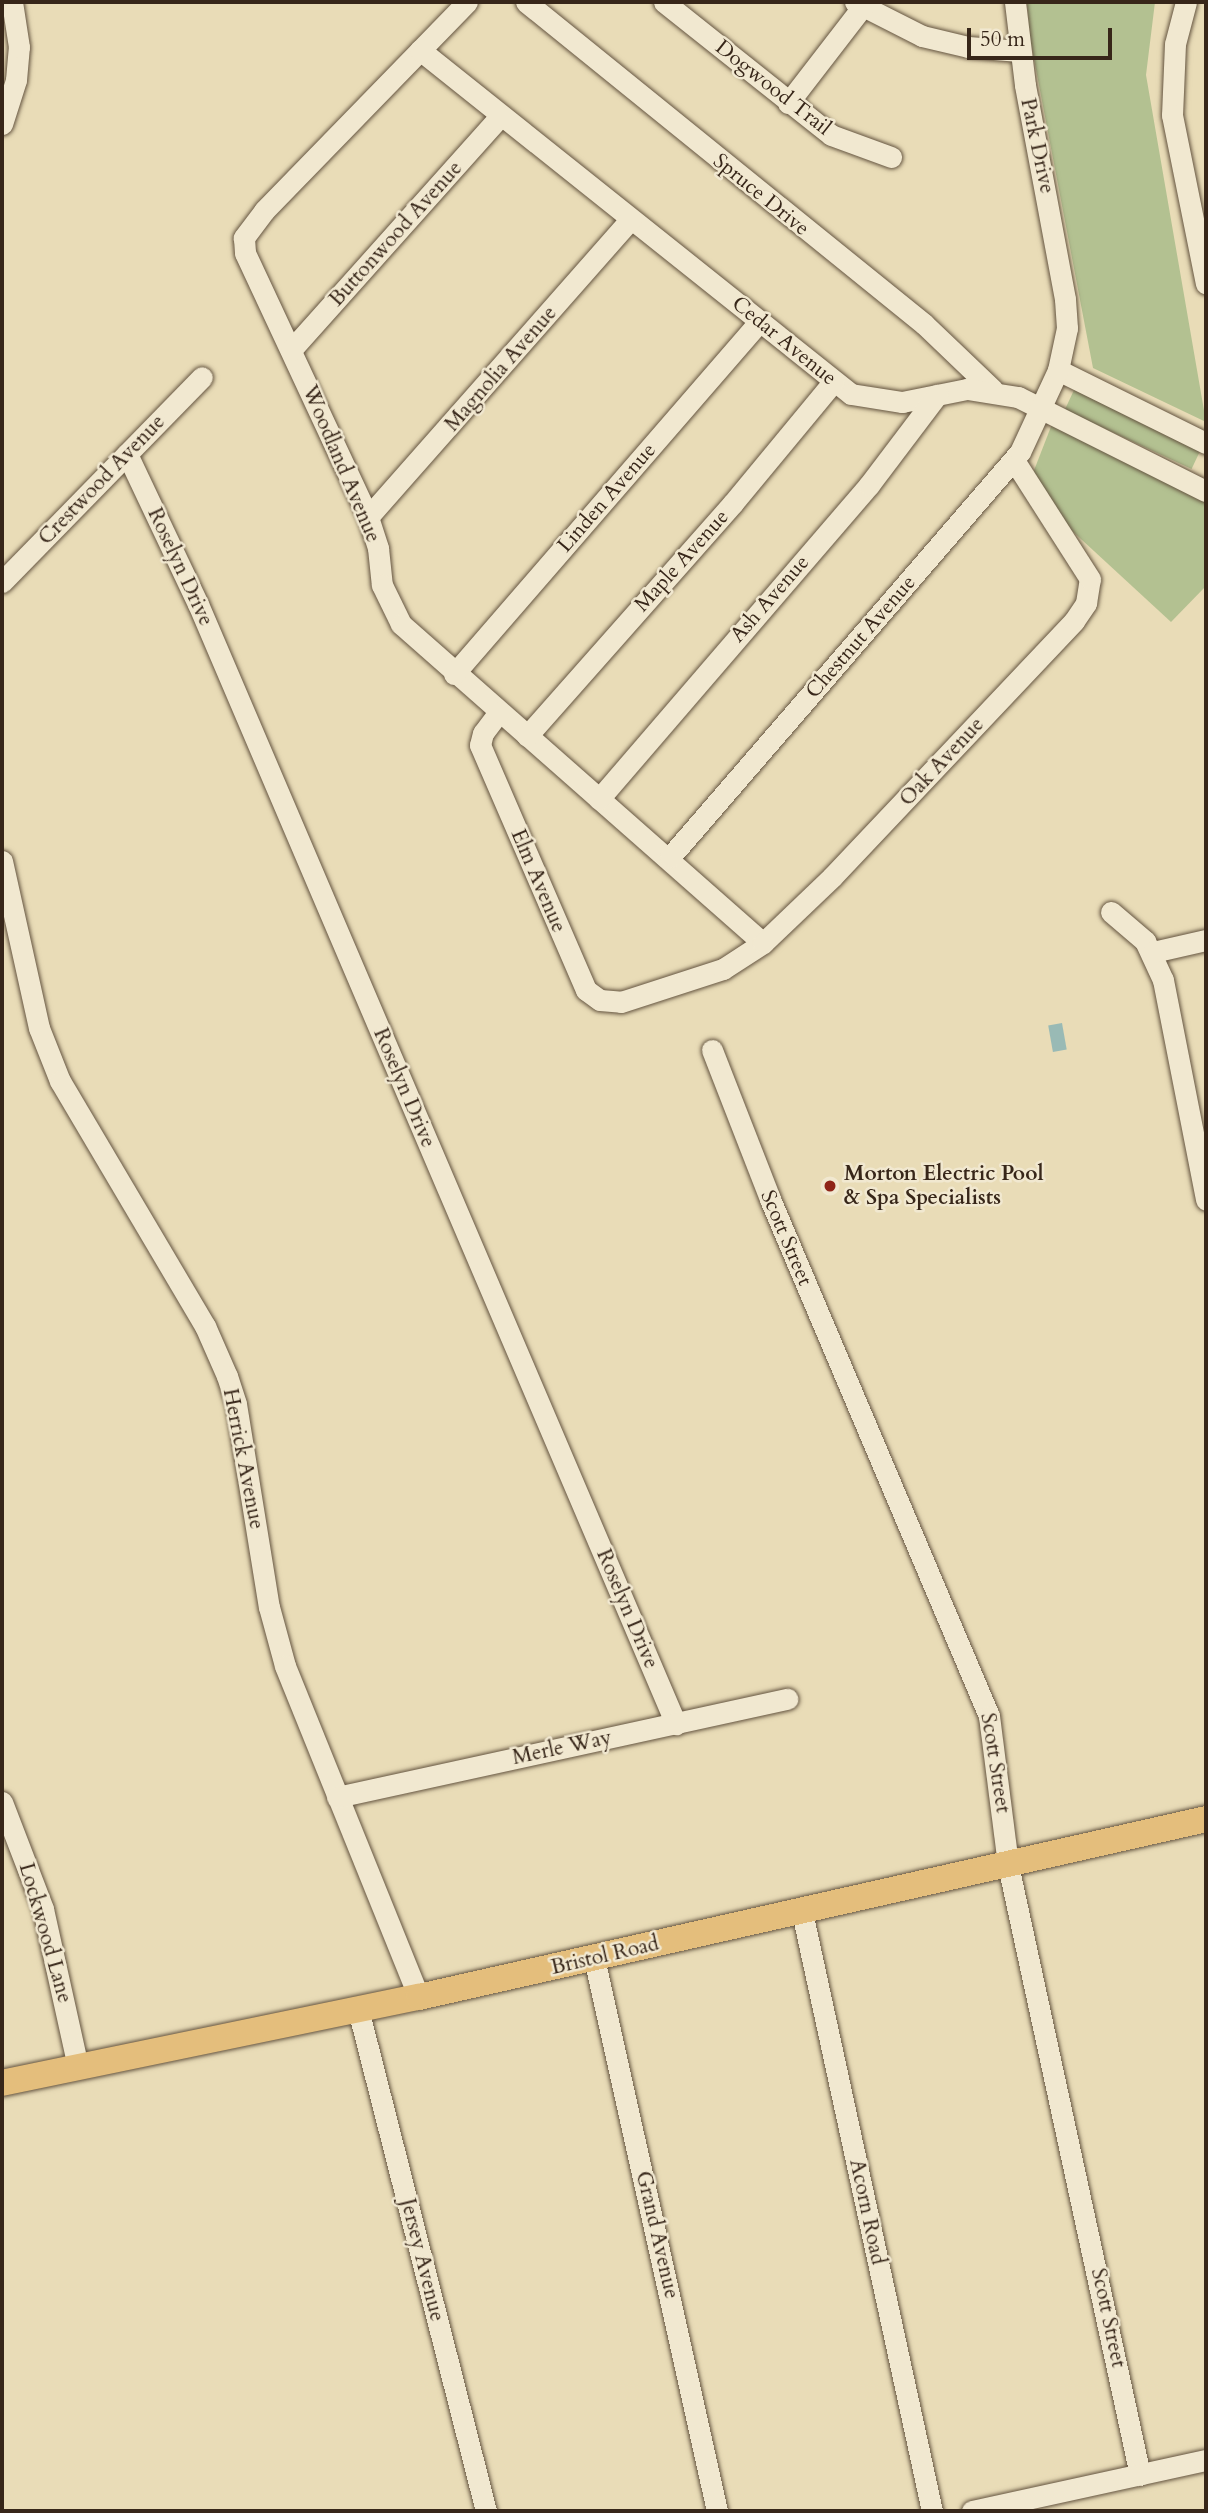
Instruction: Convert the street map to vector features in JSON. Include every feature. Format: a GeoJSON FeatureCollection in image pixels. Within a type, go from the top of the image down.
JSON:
{"type":"FeatureCollection","features":[{"type":"Feature","properties":{"kind":"main road","name":"Bristol Road"},"geometry":{"type":"LineString","coordinates":[[2,2083],[419,1997],[1008,1866],[1206,1819]]}},
{"type":"Feature","properties":{"kind":"street"},"geometry":{"type":"LineString","coordinates":[[2,124],[16,80],[19,47],[12,2]]}},
{"type":"Feature","properties":{"kind":"street","name":"Woodland Avenue"},"geometry":{"type":"LineString","coordinates":[[467,2],[264,211],[244,238],[245,253],[368,517],[378,548],[382,585],[394,615],[454,674],[670,857],[764,943]]}},
{"type":"Feature","properties":{"kind":"street","name":"Spruce Drive"},"geometry":{"type":"LineString","coordinates":[[526,2],[923,324],[993,390]]}},
{"type":"Feature","properties":{"kind":"street","name":"Dogwood Trail"},"geometry":{"type":"LineString","coordinates":[[664,2],[788,103],[841,141],[891,157]]}},
{"type":"Feature","properties":{"kind":"street","name":"Park Drive"},"geometry":{"type":"LineString","coordinates":[[1015,2],[1020,51],[1065,299],[1067,328],[1058,370],[1042,409]]}},
{"type":"Feature","properties":{"kind":"street"},"geometry":{"type":"LineString","coordinates":[[1186,2],[1175,44],[1172,115],[1206,284]]}},
{"type":"Feature","properties":{"kind":"street"},"geometry":{"type":"LineString","coordinates":[[788,103],[859,4],[922,36],[968,47],[1020,51]]}},
{"type":"Feature","properties":{"kind":"street","name":"Cedar Avenue"},"geometry":{"type":"LineString","coordinates":[[420,50],[851,394],[878,401],[937,395],[953,390],[993,390],[1042,409],[1206,491]]}},
{"type":"Feature","properties":{"kind":"street","name":"Buttonwood Avenue"},"geometry":{"type":"LineString","coordinates":[[291,350],[500,116]]}},
{"type":"Feature","properties":{"kind":"street","name":"Magnolia Avenue"},"geometry":{"type":"LineString","coordinates":[[368,517],[631,219]]}},
{"type":"Feature","properties":{"kind":"street","name":"Linden Avenue"},"geometry":{"type":"LineString","coordinates":[[454,674],[759,322]]}},
{"type":"Feature","properties":{"kind":"street"},"geometry":{"type":"LineString","coordinates":[[1058,370],[1206,443]]}},
{"type":"Feature","properties":{"kind":"street","name":"Crestwood Avenue"},"geometry":{"type":"LineString","coordinates":[[2,582],[202,377]]}},
{"type":"Feature","properties":{"kind":"street","name":"Maple Avenue"},"geometry":{"type":"LineString","coordinates":[[527,736],[733,503],[833,382]]}},
{"type":"Feature","properties":{"kind":"street","name":"Ash Avenue"},"geometry":{"type":"LineString","coordinates":[[599,799],[869,485],[937,395]]}},
{"type":"Feature","properties":{"kind":"street","name":"Chestnut Avenue"},"geometry":{"type":"LineString","coordinates":[[670,857],[1014,460],[1042,409]]}},
{"type":"Feature","properties":{"kind":"street","name":"Roselyn Drive"},"geometry":{"type":"LineString","coordinates":[[127,454],[198,604],[676,1724]]}},
{"type":"Feature","properties":{"kind":"street","name":"Oak Avenue"},"geometry":{"type":"LineString","coordinates":[[649,993],[723,969],[764,943],[911,794],[1074,621],[1086,603],[1090,579],[1014,460]]}},
{"type":"Feature","properties":{"kind":"street","name":"Elm Avenue"},"geometry":{"type":"LineString","coordinates":[[499,712],[483,733],[480,746],[581,982],[591,995],[612,1003],[649,993]]}},
{"type":"Feature","properties":{"kind":"street","name":"Herrick Avenue"},"geometry":{"type":"LineString","coordinates":[[2,861],[36,1015],[60,1081],[205,1326],[227,1376],[236,1404],[276,1636],[337,1797],[419,1997]]}},
{"type":"Feature","properties":{"kind":"street"},"geometry":{"type":"LineString","coordinates":[[1111,912],[1129,924],[1153,952],[1163,980],[1206,1200]]}},
{"type":"Feature","properties":{"kind":"street"},"geometry":{"type":"LineString","coordinates":[[1153,952],[1206,940]]}},
{"type":"Feature","properties":{"kind":"street","name":"Scott Street"},"geometry":{"type":"LineString","coordinates":[[712,1050],[789,1245],[980,1687],[996,1747],[1008,1866],[1140,2475]]}},
{"type":"Feature","properties":{"kind":"street","name":"Merle Way"},"geometry":{"type":"LineString","coordinates":[[337,1797],[787,1699]]}},
{"type":"Feature","properties":{"kind":"street","name":"Lockwood Lane"},"geometry":{"type":"LineString","coordinates":[[2,1802],[43,1909],[78,2067]]}},
{"type":"Feature","properties":{"kind":"street","name":"Acorn Road"},"geometry":{"type":"LineString","coordinates":[[802,1912],[932,2511]]}},
{"type":"Feature","properties":{"kind":"street","name":"Grand Avenue"},"geometry":{"type":"LineString","coordinates":[[594,1958],[717,2511]]}},
{"type":"Feature","properties":{"kind":"street","name":"Jersey Avenue"},"geometry":{"type":"LineString","coordinates":[[358,2010],[486,2511]]}},
{"type":"Feature","properties":{"kind":"street"},"geometry":{"type":"LineString","coordinates":[[972,2511],[1206,2460]]}},
{"type":"Feature","properties":{"kind":"green space"},"geometry":{"type":"Polygon","coordinates":[[[1027,2],[1155,2],[1146,75],[1206,422],[1093,368],[1030,38],[1027,2]]]}},
{"type":"Feature","properties":{"kind":"green space"},"geometry":{"type":"Polygon","coordinates":[[[1074,390],[1201,449],[1192,469],[1065,410],[1074,390]]]}},
{"type":"Feature","properties":{"kind":"green space"},"geometry":{"type":"Polygon","coordinates":[[[1052,424],[1206,501],[1206,586],[1171,622],[1069,528],[1033,473],[1052,424]]]}},
{"type":"Feature","properties":{"kind":"water"},"geometry":{"type":"Polygon","coordinates":[[[1062,1023],[1067,1050],[1053,1052],[1048,1025],[1062,1023]]]}},
{"type":"Feature","properties":{"kind":"place","name":"Morton Electric Pool & Spa Specialists"},"geometry":{"type":"Point","coordinates":[830,1186]}}]}
